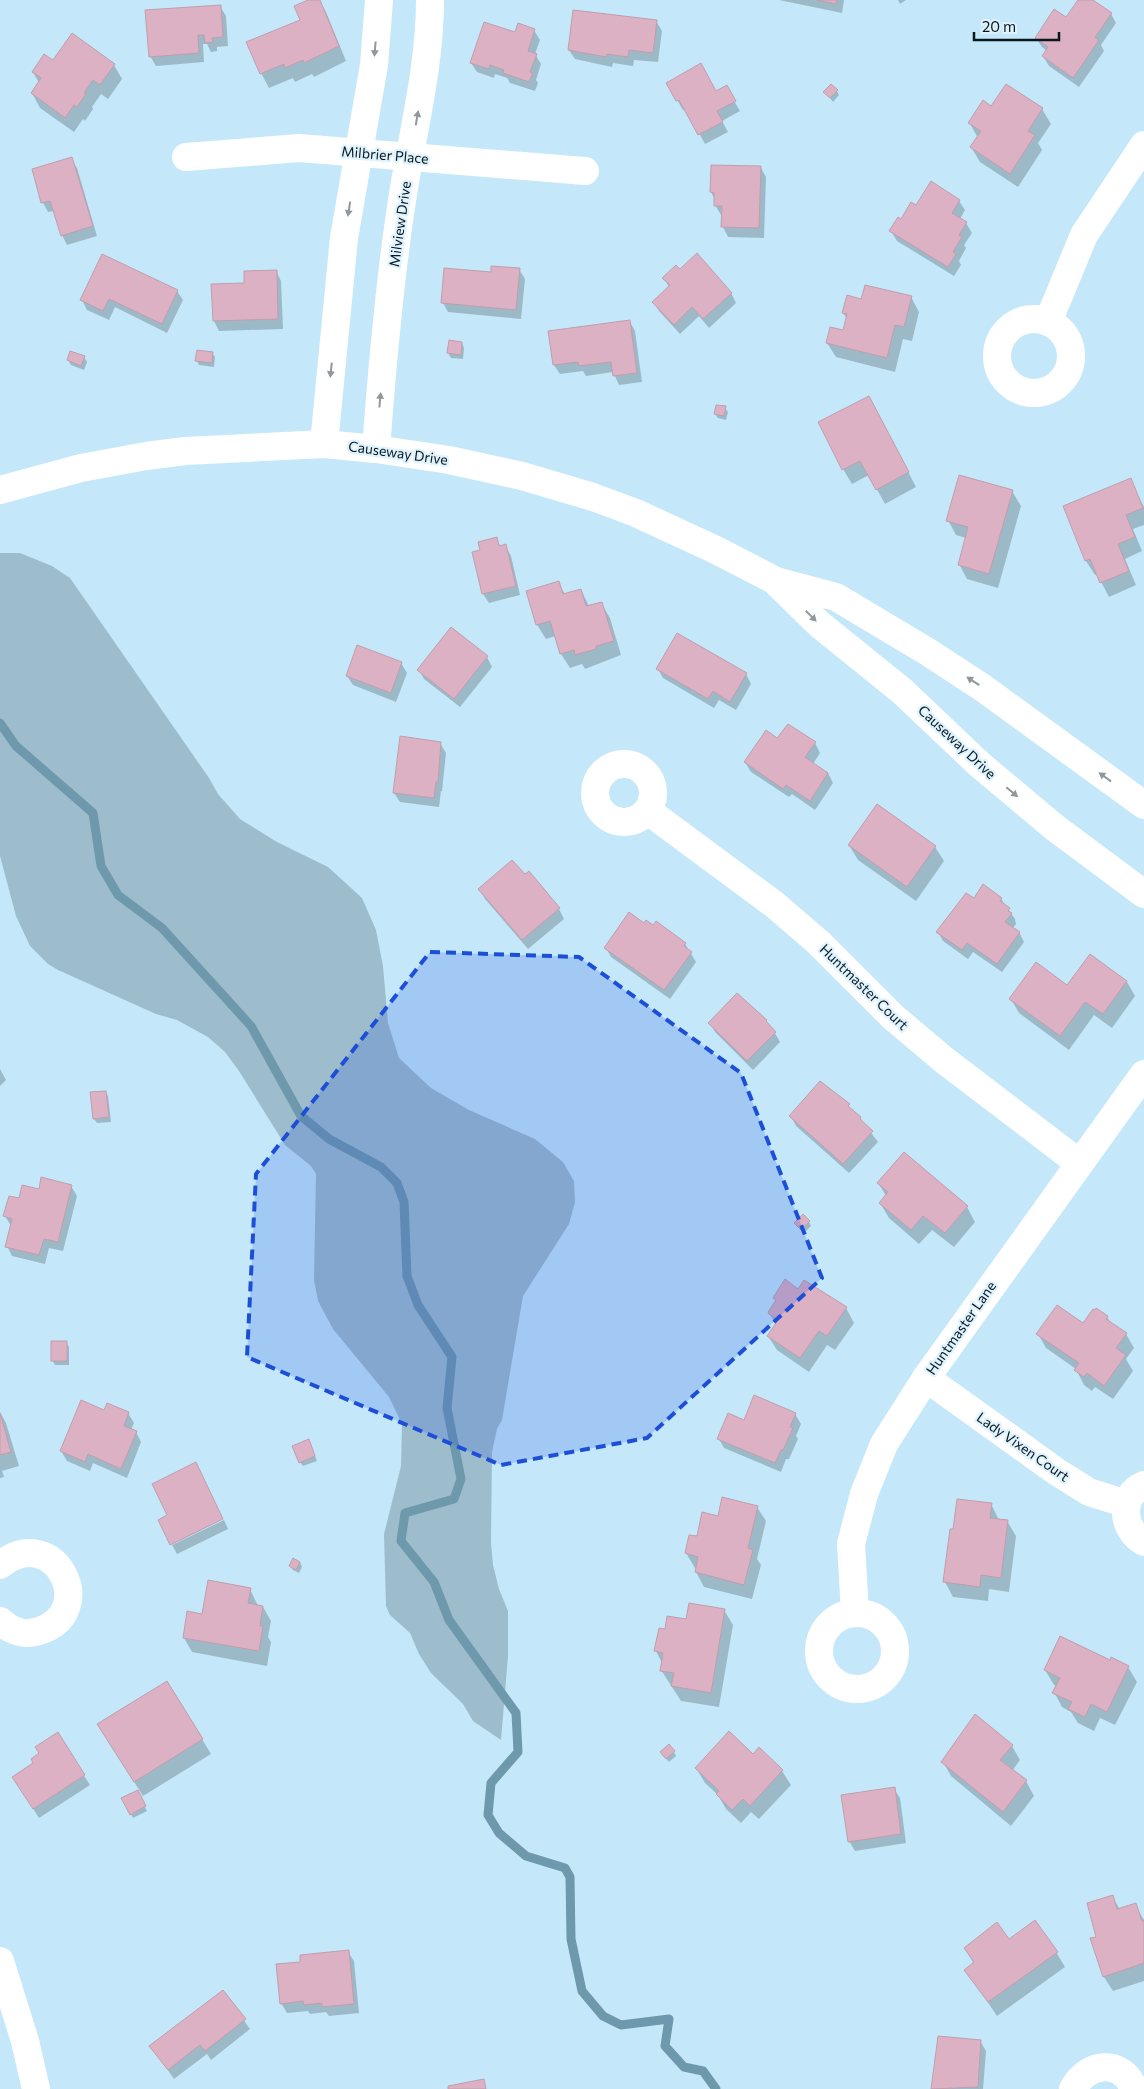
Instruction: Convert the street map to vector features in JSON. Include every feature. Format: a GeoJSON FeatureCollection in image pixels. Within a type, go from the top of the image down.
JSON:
{"type":"FeatureCollection","features":[{"type":"Feature","properties":{"kind":"street"},"geometry":{"type":"LineString","coordinates":[[324,444],[344,238],[374,64],[379,0]]}},
{"type":"Feature","properties":{"kind":"street","name":"Milview Drive"},"geometry":{"type":"LineString","coordinates":[[376,449],[385,329],[401,206],[423,80],[430,0]]}},
{"type":"Feature","properties":{"kind":"street"},"geometry":{"type":"LineString","coordinates":[[1048,322],[1084,235],[1144,145]]}},
{"type":"Feature","properties":{"kind":"street","name":"Milbrier Place"},"geometry":{"type":"LineString","coordinates":[[186,157],[299,148],[585,171]]}},
{"type":"Feature","properties":{"kind":"street","name":"Causeway Drive"},"geometry":{"type":"LineString","coordinates":[[0,490],[81,468],[146,456],[185,451],[324,444],[376,449],[449,460],[513,474],[593,497],[636,513],[707,546],[776,582],[836,598],[928,652],[983,688],[1144,805]]}},
{"type":"Feature","properties":{"kind":"street","name":"Causeway Drive"},"geometry":{"type":"LineString","coordinates":[[776,582],[819,624],[902,691],[979,764],[1054,827],[1144,894]]}},
{"type":"Feature","properties":{"kind":"street","name":"Huntmaster Court"},"geometry":{"type":"LineString","coordinates":[[648,811],[776,905],[819,943],[893,1017],[944,1060],[1079,1163]]}},
{"type":"Feature","properties":{"kind":"street","name":"Huntmaster Lane"},"geometry":{"type":"LineString","coordinates":[[855,1613],[852,1544],[864,1494],[884,1444],[926,1378],[1144,1074]]}},
{"type":"Feature","properties":{"kind":"street","name":"Lady Vixen Court"},"geometry":{"type":"LineString","coordinates":[[926,1378],[1057,1472],[1089,1492],[1135,1494],[1125,1514],[1128,1526],[1134,1535],[1144,1542]]}},
{"type":"Feature","properties":{"kind":"street"},"geometry":{"type":"LineString","coordinates":[[0,1565],[8,1558],[20,1553],[33,1553],[45,1556],[56,1563],[63,1573],[68,1584],[69,1597],[65,1609],[58,1620],[48,1628],[37,1632],[24,1633],[12,1630],[0,1621]]}},
{"type":"Feature","properties":{"kind":"street"},"geometry":{"type":"LineString","coordinates":[[0,1961],[25,2042],[36,2089]]}},
{"type":"Feature","properties":{"kind":"street"},"geometry":{"type":"LineString","coordinates":[[1073,2089],[1078,2080],[1087,2072],[1097,2068],[1108,2067],[1124,2074],[1138,2086]]}},
{"type":"Feature","properties":{"kind":"highlighted area"},"geometry":{"type":"Polygon","coordinates":[[[430,952],[579,957],[741,1073],[822,1278],[647,1438],[501,1465],[247,1357],[256,1174],[430,952]]]}},
{"type":"Feature","properties":{"kind":"shaded area"},"geometry":{"type":"Polygon","coordinates":[[[0,553],[20,553],[52,566],[70,578],[209,778],[218,794],[240,819],[277,842],[328,867],[362,898],[376,930],[383,966],[388,1023],[399,1058],[431,1088],[469,1110],[535,1139],[563,1162],[574,1181],[575,1202],[569,1224],[523,1296],[502,1420],[497,1429],[492,1452],[491,1543],[493,1565],[499,1589],[508,1611],[508,1656],[501,1740],[473,1721],[463,1704],[431,1673],[419,1654],[410,1633],[390,1615],[386,1606],[384,1534],[401,1466],[402,1424],[389,1397],[333,1329],[318,1301],[314,1280],[316,1174],[311,1166],[285,1145],[239,1071],[225,1052],[208,1037],[177,1020],[156,1014],[48,964],[30,946],[16,916],[0,856],[0,553]]]}},
{"type":"Feature","properties":{"kind":"building"},"geometry":{"type":"Polygon","coordinates":[[[308,0],[320,0],[339,46],[304,63],[303,60],[285,68],[284,64],[260,74],[246,42],[300,20],[294,6],[308,0]]]}},
{"type":"Feature","properties":{"kind":"building"},"geometry":{"type":"Polygon","coordinates":[[[817,0],[837,0],[836,4],[817,0]]]}},
{"type":"Feature","properties":{"kind":"building"},"geometry":{"type":"Polygon","coordinates":[[[1078,0],[1093,0],[1112,13],[1095,37],[1099,40],[1073,78],[1042,56],[1048,47],[1035,38],[1054,9],[1066,17],[1078,0]]]}},
{"type":"Feature","properties":{"kind":"building"},"geometry":{"type":"Polygon","coordinates":[[[221,5],[223,37],[212,38],[213,42],[205,43],[204,35],[198,35],[199,53],[149,57],[145,10],[221,5]]]}},
{"type":"Feature","properties":{"kind":"building"},"geometry":{"type":"Polygon","coordinates":[[[573,10],[657,20],[653,53],[629,50],[628,57],[607,54],[606,57],[568,50],[573,10]]]}},
{"type":"Feature","properties":{"kind":"building"},"geometry":{"type":"Polygon","coordinates":[[[484,22],[515,32],[518,23],[535,29],[528,51],[537,54],[530,72],[533,73],[529,82],[503,73],[504,70],[490,65],[489,69],[470,63],[484,22]]]}},
{"type":"Feature","properties":{"kind":"building"},"geometry":{"type":"Polygon","coordinates":[[[72,33],[115,64],[100,85],[93,80],[77,107],[74,105],[65,118],[31,93],[41,78],[32,72],[44,54],[53,60],[72,33]]]}},
{"type":"Feature","properties":{"kind":"building"},"geometry":{"type":"Polygon","coordinates":[[[701,63],[716,91],[727,85],[736,101],[717,111],[723,122],[698,135],[679,100],[676,101],[666,83],[701,63]]]}},
{"type":"Feature","properties":{"kind":"building"},"geometry":{"type":"Polygon","coordinates":[[[831,84],[838,90],[830,98],[823,92],[831,84]]]}},
{"type":"Feature","properties":{"kind":"building"},"geometry":{"type":"Polygon","coordinates":[[[1006,84],[1043,108],[1028,131],[1035,135],[1010,174],[970,147],[981,131],[968,123],[983,100],[991,106],[1006,84]]]}},
{"type":"Feature","properties":{"kind":"building"},"geometry":{"type":"Polygon","coordinates":[[[72,157],[93,226],[61,236],[50,201],[41,203],[32,169],[72,157]]]}},
{"type":"Feature","properties":{"kind":"building"},"geometry":{"type":"Polygon","coordinates":[[[711,165],[761,166],[759,228],[721,227],[722,206],[714,206],[714,193],[710,192],[711,165]]]}},
{"type":"Feature","properties":{"kind":"building"},"geometry":{"type":"Polygon","coordinates":[[[931,181],[960,200],[952,213],[967,222],[959,235],[962,237],[953,252],[956,254],[948,267],[889,231],[898,217],[901,219],[911,202],[916,205],[931,181]]]}},
{"type":"Feature","properties":{"kind":"building"},"geometry":{"type":"Polygon","coordinates":[[[697,253],[732,293],[703,319],[692,307],[674,325],[652,302],[670,285],[662,278],[676,265],[680,269],[697,253]]]}},
{"type":"Feature","properties":{"kind":"building"},"geometry":{"type":"Polygon","coordinates":[[[102,254],[178,290],[162,324],[109,299],[103,311],[80,300],[102,254]]]}},
{"type":"Feature","properties":{"kind":"building"},"geometry":{"type":"Polygon","coordinates":[[[491,266],[520,268],[516,310],[441,303],[444,268],[491,272],[491,266]]]}},
{"type":"Feature","properties":{"kind":"building"},"geometry":{"type":"Polygon","coordinates":[[[277,270],[278,319],[213,321],[211,284],[244,283],[244,271],[277,270]]]}},
{"type":"Feature","properties":{"kind":"building"},"geometry":{"type":"Polygon","coordinates":[[[865,285],[912,296],[904,327],[895,325],[887,358],[826,343],[830,327],[843,330],[847,314],[842,313],[847,295],[861,299],[865,285]]]}},
{"type":"Feature","properties":{"kind":"building"},"geometry":{"type":"Polygon","coordinates":[[[630,320],[637,373],[613,376],[611,362],[579,366],[578,362],[553,365],[548,331],[630,320]]]}},
{"type":"Feature","properties":{"kind":"building"},"geometry":{"type":"Polygon","coordinates":[[[449,340],[462,342],[461,355],[447,353],[449,340]]]}},
{"type":"Feature","properties":{"kind":"building"},"geometry":{"type":"Polygon","coordinates":[[[197,350],[213,352],[212,363],[195,361],[197,350]]]}},
{"type":"Feature","properties":{"kind":"building"},"geometry":{"type":"Polygon","coordinates":[[[70,351],[85,356],[81,366],[67,360],[70,351]]]}},
{"type":"Feature","properties":{"kind":"building"},"geometry":{"type":"Polygon","coordinates":[[[869,396],[909,472],[876,490],[860,461],[842,470],[818,422],[869,396]]]}},
{"type":"Feature","properties":{"kind":"building"},"geometry":{"type":"Polygon","coordinates":[[[716,405],[726,406],[724,416],[714,414],[716,405]]]}},
{"type":"Feature","properties":{"kind":"building"},"geometry":{"type":"Polygon","coordinates":[[[959,475],[1013,490],[989,574],[958,565],[968,527],[946,521],[959,475]]]}},
{"type":"Feature","properties":{"kind":"building"},"geometry":{"type":"Polygon","coordinates":[[[1131,478],[1143,508],[1126,515],[1135,537],[1118,544],[1129,571],[1100,583],[1090,559],[1085,561],[1063,506],[1131,478]]]}},
{"type":"Feature","properties":{"kind":"building"},"geometry":{"type":"Polygon","coordinates":[[[497,537],[499,546],[506,544],[516,586],[482,594],[472,552],[480,550],[478,542],[497,537]]]}},
{"type":"Feature","properties":{"kind":"building"},"geometry":{"type":"Polygon","coordinates":[[[559,581],[563,594],[581,589],[586,606],[602,602],[614,641],[575,655],[574,650],[560,654],[550,621],[536,625],[526,591],[559,581]]]}},
{"type":"Feature","properties":{"kind":"building"},"geometry":{"type":"Polygon","coordinates":[[[451,627],[488,656],[454,699],[417,670],[451,627]]]}},
{"type":"Feature","properties":{"kind":"building"},"geometry":{"type":"Polygon","coordinates":[[[677,633],[747,673],[730,702],[713,691],[708,699],[656,669],[677,633]]]}},
{"type":"Feature","properties":{"kind":"building"},"geometry":{"type":"Polygon","coordinates":[[[357,645],[402,662],[391,693],[346,676],[357,645]]]}},
{"type":"Feature","properties":{"kind":"building"},"geometry":{"type":"Polygon","coordinates":[[[788,724],[816,742],[805,757],[828,773],[810,801],[786,785],[783,789],[744,762],[766,730],[777,738],[788,724]]]}},
{"type":"Feature","properties":{"kind":"building"},"geometry":{"type":"Polygon","coordinates":[[[400,736],[441,742],[438,782],[436,782],[434,798],[393,793],[400,736]]]}},
{"type":"Feature","properties":{"kind":"building"},"geometry":{"type":"Polygon","coordinates":[[[877,804],[936,846],[907,887],[848,845],[877,804]]]}},
{"type":"Feature","properties":{"kind":"building"},"geometry":{"type":"Polygon","coordinates":[[[512,860],[525,874],[529,871],[560,908],[522,940],[478,889],[512,860]]]}},
{"type":"Feature","properties":{"kind":"building"},"geometry":{"type":"Polygon","coordinates":[[[983,884],[1002,898],[1000,901],[1010,908],[1008,911],[1012,913],[1005,922],[1020,932],[997,964],[967,943],[962,950],[936,932],[966,893],[974,898],[983,884]]]}},
{"type":"Feature","properties":{"kind":"building"},"geometry":{"type":"Polygon","coordinates":[[[629,912],[644,923],[646,920],[653,925],[656,921],[686,943],[684,946],[692,952],[664,990],[604,948],[629,912]]]}},
{"type":"Feature","properties":{"kind":"building"},"geometry":{"type":"Polygon","coordinates":[[[1090,954],[1127,981],[1103,1014],[1085,1002],[1060,1036],[1009,999],[1036,962],[1067,985],[1090,954]]]}},
{"type":"Feature","properties":{"kind":"building"},"geometry":{"type":"Polygon","coordinates":[[[737,993],[767,1020],[776,1032],[747,1061],[708,1023],[737,993]]]}},
{"type":"Feature","properties":{"kind":"building"},"geometry":{"type":"Polygon","coordinates":[[[820,1081],[850,1104],[848,1106],[873,1131],[843,1164],[789,1116],[820,1081]]]}},
{"type":"Feature","properties":{"kind":"building"},"geometry":{"type":"Polygon","coordinates":[[[106,1091],[109,1117],[93,1119],[90,1092],[106,1091]]]}},
{"type":"Feature","properties":{"kind":"building"},"geometry":{"type":"Polygon","coordinates":[[[904,1152],[968,1206],[945,1233],[923,1216],[911,1230],[879,1203],[888,1192],[877,1183],[904,1152]]]}},
{"type":"Feature","properties":{"kind":"building"},"geometry":{"type":"Polygon","coordinates":[[[41,1177],[72,1185],[58,1242],[44,1239],[39,1255],[5,1247],[12,1219],[3,1216],[9,1196],[19,1198],[22,1185],[39,1189],[41,1177]]]}},
{"type":"Feature","properties":{"kind":"building"},"geometry":{"type":"Polygon","coordinates":[[[803,1214],[810,1221],[801,1230],[794,1223],[803,1214]]]}},
{"type":"Feature","properties":{"kind":"building"},"geometry":{"type":"Polygon","coordinates":[[[785,1279],[798,1289],[804,1280],[847,1307],[827,1336],[819,1331],[800,1358],[767,1336],[778,1320],[768,1312],[776,1300],[773,1298],[785,1279]]]}},
{"type":"Feature","properties":{"kind":"building"},"geometry":{"type":"Polygon","coordinates":[[[1057,1305],[1083,1323],[1093,1309],[1095,1310],[1096,1308],[1108,1316],[1106,1319],[1127,1333],[1116,1348],[1126,1355],[1104,1386],[1087,1373],[1084,1377],[1074,1370],[1079,1363],[1036,1334],[1057,1305]]]}},
{"type":"Feature","properties":{"kind":"building"},"geometry":{"type":"Polygon","coordinates":[[[51,1341],[67,1341],[67,1361],[51,1361],[51,1341]]]}},
{"type":"Feature","properties":{"kind":"building"},"geometry":{"type":"Polygon","coordinates":[[[754,1395],[796,1413],[790,1427],[793,1428],[775,1463],[717,1439],[728,1413],[744,1420],[754,1395]]]}},
{"type":"Feature","properties":{"kind":"building"},"geometry":{"type":"Polygon","coordinates":[[[81,1400],[104,1410],[107,1403],[129,1412],[124,1426],[137,1431],[121,1469],[88,1454],[85,1462],[60,1451],[81,1400]]]}},
{"type":"Feature","properties":{"kind":"building"},"geometry":{"type":"Polygon","coordinates":[[[0,1413],[11,1452],[0,1455],[0,1413]]]}},
{"type":"Feature","properties":{"kind":"building"},"geometry":{"type":"Polygon","coordinates":[[[309,1439],[315,1456],[299,1463],[292,1446],[309,1439]]]}},
{"type":"Feature","properties":{"kind":"building"},"geometry":{"type":"Polygon","coordinates":[[[196,1462],[223,1519],[170,1545],[158,1520],[167,1515],[152,1484],[196,1462]]]}},
{"type":"Feature","properties":{"kind":"building"},"geometry":{"type":"Polygon","coordinates":[[[722,1497],[758,1506],[748,1548],[753,1550],[744,1585],[695,1572],[698,1557],[685,1553],[689,1535],[697,1536],[702,1512],[718,1516],[722,1497]]]}},
{"type":"Feature","properties":{"kind":"building"},"geometry":{"type":"Polygon","coordinates":[[[957,1499],[992,1503],[990,1518],[1008,1520],[1001,1578],[981,1575],[980,1587],[943,1582],[950,1529],[953,1529],[957,1499]]]}},
{"type":"Feature","properties":{"kind":"building"},"geometry":{"type":"Polygon","coordinates":[[[293,1558],[300,1562],[296,1570],[289,1566],[293,1558]]]}},
{"type":"Feature","properties":{"kind":"building"},"geometry":{"type":"Polygon","coordinates":[[[208,1580],[251,1588],[248,1603],[263,1606],[260,1626],[263,1626],[259,1651],[183,1638],[187,1611],[202,1614],[208,1580]]]}},
{"type":"Feature","properties":{"kind":"building"},"geometry":{"type":"Polygon","coordinates":[[[689,1603],[725,1609],[711,1693],[671,1686],[674,1673],[660,1671],[663,1653],[654,1651],[659,1628],[665,1629],[667,1616],[686,1619],[689,1603]]]}},
{"type":"Feature","properties":{"kind":"building"},"geometry":{"type":"Polygon","coordinates":[[[1060,1636],[1110,1660],[1111,1657],[1129,1666],[1107,1712],[1091,1704],[1085,1717],[1068,1709],[1072,1702],[1052,1693],[1060,1678],[1044,1670],[1060,1636]]]}},
{"type":"Feature","properties":{"kind":"building"},"geometry":{"type":"Polygon","coordinates":[[[167,1681],[203,1739],[134,1782],[97,1724],[167,1681]]]}},
{"type":"Feature","properties":{"kind":"building"},"geometry":{"type":"Polygon","coordinates":[[[975,1714],[1013,1745],[1000,1760],[1027,1780],[1003,1812],[941,1762],[975,1714]]]}},
{"type":"Feature","properties":{"kind":"building"},"geometry":{"type":"Polygon","coordinates":[[[729,1731],[753,1754],[759,1747],[783,1770],[750,1806],[743,1799],[732,1810],[716,1794],[719,1791],[695,1768],[729,1731]]]}},
{"type":"Feature","properties":{"kind":"building"},"geometry":{"type":"Polygon","coordinates":[[[58,1732],[85,1775],[33,1809],[12,1777],[33,1763],[31,1759],[39,1753],[35,1747],[58,1732]]]}},
{"type":"Feature","properties":{"kind":"building"},"geometry":{"type":"Polygon","coordinates":[[[669,1744],[675,1751],[666,1759],[660,1752],[669,1744]]]}},
{"type":"Feature","properties":{"kind":"building"},"geometry":{"type":"Polygon","coordinates":[[[895,1787],[901,1834],[848,1842],[841,1795],[895,1787]]]}},
{"type":"Feature","properties":{"kind":"building"},"geometry":{"type":"Polygon","coordinates":[[[138,1790],[146,1806],[130,1815],[121,1798],[138,1790]]]}},
{"type":"Feature","properties":{"kind":"building"},"geometry":{"type":"Polygon","coordinates":[[[1113,1895],[1117,1909],[1136,1903],[1142,1921],[1144,1921],[1144,1963],[1103,1977],[1090,1938],[1096,1937],[1087,1903],[1113,1895]]]}},
{"type":"Feature","properties":{"kind":"building"},"geometry":{"type":"Polygon","coordinates":[[[1035,1920],[1058,1952],[988,2002],[964,1970],[974,1962],[964,1948],[997,1922],[1009,1939],[1035,1920]]]}},
{"type":"Feature","properties":{"kind":"building"},"geometry":{"type":"Polygon","coordinates":[[[349,1950],[354,2004],[322,2007],[322,2003],[304,2005],[303,2001],[280,2004],[276,1964],[300,1962],[300,1955],[349,1950]]]}},
{"type":"Feature","properties":{"kind":"building"},"geometry":{"type":"Polygon","coordinates":[[[223,1990],[246,2019],[205,2051],[200,2045],[168,2070],[149,2046],[223,1990]]]}},
{"type":"Feature","properties":{"kind":"building"},"geometry":{"type":"Polygon","coordinates":[[[938,2036],[981,2040],[978,2087],[931,2089],[938,2036]]]}},
{"type":"Feature","properties":{"kind":"building"},"geometry":{"type":"Polygon","coordinates":[[[484,2079],[486,2089],[448,2089],[448,2086],[484,2079]]]}},
{"type":"Feature","properties":{"kind":"waterway"},"geometry":{"type":"LineString","coordinates":[[0,723],[16,746],[93,813],[101,866],[118,895],[162,928],[251,1026],[301,1116],[329,1139],[381,1167],[397,1183],[404,1202],[407,1276],[418,1305],[452,1357],[447,1408],[461,1479],[454,1499],[405,1513],[401,1541],[434,1582],[449,1620],[516,1713],[518,1752],[491,1783],[488,1815],[499,1833],[526,1856],[565,1868],[570,1877],[571,1939],[582,1991],[603,2016],[621,2025],[669,2019],[665,2046],[684,2067],[703,2071],[716,2089]]}}]}
